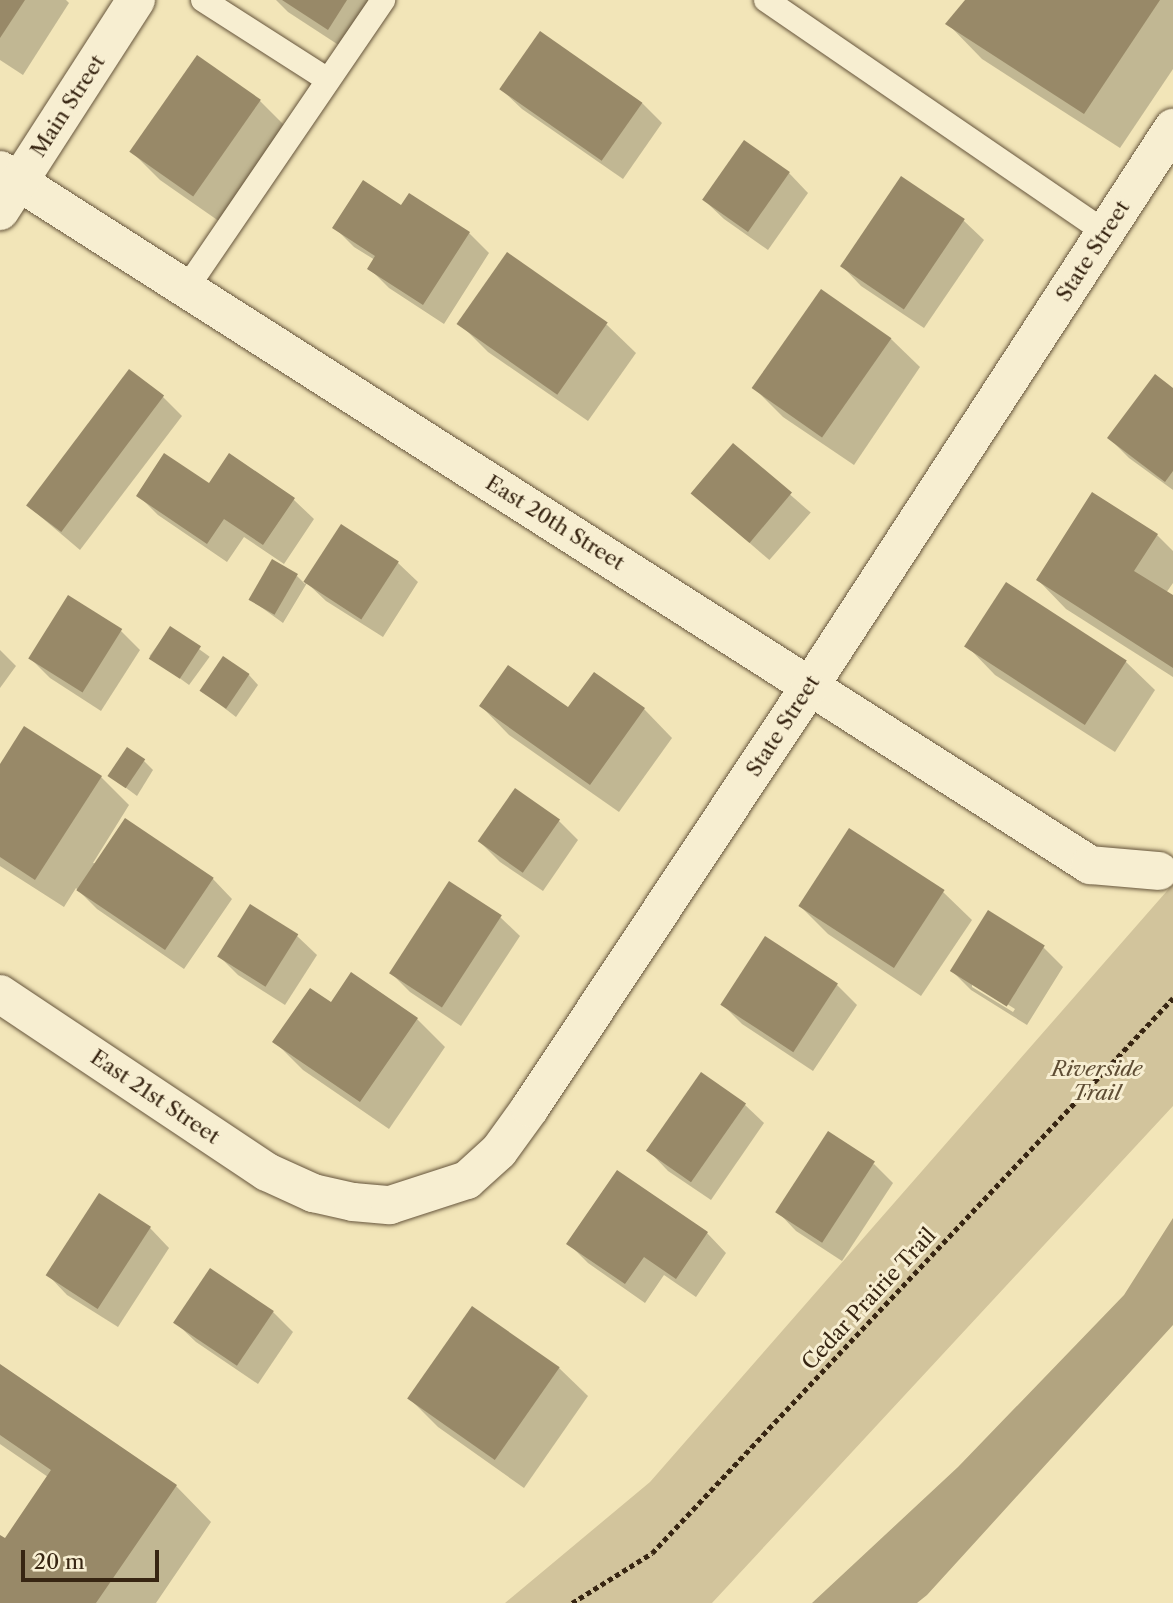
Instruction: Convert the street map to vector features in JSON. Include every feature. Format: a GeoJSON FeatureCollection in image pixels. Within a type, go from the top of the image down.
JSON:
{"type":"FeatureCollection","features":[{"type":"Feature","properties":{"kind":"street","name":"Main Street"},"geometry":{"type":"LineString","coordinates":[[6,188],[136,0]]}},
{"type":"Feature","properties":{"kind":"street","name":"State Street"},"geometry":{"type":"LineString","coordinates":[[313,1193],[353,1202],[390,1205],[467,1180],[499,1152],[810,686],[1173,128]]}},
{"type":"Feature","properties":{"kind":"street","name":"East 20th Street"},"geometry":{"type":"LineString","coordinates":[[6,188],[186,289],[1090,865],[1159,871]]}},
{"type":"Feature","properties":{"kind":"street","name":"East 21st Street"},"geometry":{"type":"LineString","coordinates":[[0,994],[267,1172],[313,1193]]}},
{"type":"Feature","properties":{"kind":"lane"},"geometry":{"type":"LineString","coordinates":[[203,0],[328,80]]}},
{"type":"Feature","properties":{"kind":"lane"},"geometry":{"type":"LineString","coordinates":[[186,289],[383,0]]}},
{"type":"Feature","properties":{"kind":"lane"},"geometry":{"type":"LineString","coordinates":[[783,5],[1105,232]]}},
{"type":"Feature","properties":{"kind":"path","name":"Cedar Prairie Trail"},"geometry":{"type":"LineString","coordinates":[[572,1603],[652,1553],[1173,998]]}},
{"type":"Feature","properties":{"kind":"green space","name":"Riverside Trail"},"geometry":{"type":"Polygon","coordinates":[[[1173,884],[1173,1106],[712,1603],[505,1603],[650,1482],[1173,884]]]}},
{"type":"Feature","properties":{"kind":"shaded area"},"geometry":{"type":"Polygon","coordinates":[[[1173,1218],[1173,1325],[927,1595],[917,1603],[812,1603],[958,1467],[1124,1295],[1173,1218]]]}},
{"type":"Feature","properties":{"kind":"building"},"geometry":{"type":"Polygon","coordinates":[[[0,0],[25,0],[0,38],[0,0]]]}},
{"type":"Feature","properties":{"kind":"building"},"geometry":{"type":"Polygon","coordinates":[[[282,0],[347,0],[328,30],[282,0]]]}},
{"type":"Feature","properties":{"kind":"building"},"geometry":{"type":"Polygon","coordinates":[[[965,0],[1160,0],[1084,114],[945,24],[965,0]]]}},
{"type":"Feature","properties":{"kind":"building"},"geometry":{"type":"Polygon","coordinates":[[[540,31],[642,103],[602,161],[499,89],[540,31]]]}},
{"type":"Feature","properties":{"kind":"building"},"geometry":{"type":"Polygon","coordinates":[[[197,55],[261,100],[193,196],[129,152],[197,55]]]}},
{"type":"Feature","properties":{"kind":"building"},"geometry":{"type":"Polygon","coordinates":[[[744,140],[790,172],[748,232],[702,200],[744,140]]]}},
{"type":"Feature","properties":{"kind":"building"},"geometry":{"type":"Polygon","coordinates":[[[901,176],[965,219],[904,309],[840,266],[901,176]]]}},
{"type":"Feature","properties":{"kind":"building"},"geometry":{"type":"Polygon","coordinates":[[[363,180],[401,205],[409,193],[470,232],[423,305],[367,269],[375,256],[332,228],[363,180]]]}},
{"type":"Feature","properties":{"kind":"building"},"geometry":{"type":"Polygon","coordinates":[[[507,252],[608,323],[557,395],[457,324],[507,252]]]}},
{"type":"Feature","properties":{"kind":"building"},"geometry":{"type":"Polygon","coordinates":[[[821,289],[891,338],[822,437],[752,388],[821,289]]]}},
{"type":"Feature","properties":{"kind":"building"},"geometry":{"type":"Polygon","coordinates":[[[129,369],[164,395],[61,532],[26,506],[129,369]]]}},
{"type":"Feature","properties":{"kind":"building"},"geometry":{"type":"Polygon","coordinates":[[[1155,374],[1173,388],[1173,471],[1165,482],[1107,438],[1155,374]]]}},
{"type":"Feature","properties":{"kind":"building"},"geometry":{"type":"Polygon","coordinates":[[[733,443],[792,492],[750,543],[691,494],[733,443]]]}},
{"type":"Feature","properties":{"kind":"building"},"geometry":{"type":"Polygon","coordinates":[[[164,453],[209,483],[229,453],[295,498],[263,545],[224,519],[207,544],[136,496],[164,453]]]}},
{"type":"Feature","properties":{"kind":"building"},"geometry":{"type":"Polygon","coordinates":[[[1092,492],[1158,534],[1134,571],[1173,595],[1173,668],[1036,580],[1092,492]]]}},
{"type":"Feature","properties":{"kind":"building"},"geometry":{"type":"Polygon","coordinates":[[[341,524],[399,562],[361,619],[303,582],[341,524]]]}},
{"type":"Feature","properties":{"kind":"building"},"geometry":{"type":"Polygon","coordinates":[[[272,559],[298,574],[274,615],[248,600],[272,559]]]}},
{"type":"Feature","properties":{"kind":"building"},"geometry":{"type":"Polygon","coordinates":[[[1006,582],[1127,660],[1085,725],[964,647],[1006,582]]]}},
{"type":"Feature","properties":{"kind":"building"},"geometry":{"type":"Polygon","coordinates":[[[68,595],[122,629],[83,693],[28,659],[68,595]]]}},
{"type":"Feature","properties":{"kind":"building"},"geometry":{"type":"Polygon","coordinates":[[[170,626],[201,646],[180,679],[149,659],[170,626]]]}},
{"type":"Feature","properties":{"kind":"building"},"geometry":{"type":"Polygon","coordinates":[[[223,656],[250,674],[226,709],[200,691],[223,656]]]}},
{"type":"Feature","properties":{"kind":"building"},"geometry":{"type":"Polygon","coordinates":[[[508,665],[568,707],[594,672],[645,708],[590,785],[479,706],[508,665]]]}},
{"type":"Feature","properties":{"kind":"building"},"geometry":{"type":"Polygon","coordinates":[[[24,726],[102,776],[35,880],[0,857],[0,764],[24,726]]]}},
{"type":"Feature","properties":{"kind":"building"},"geometry":{"type":"Polygon","coordinates":[[[127,747],[145,759],[126,788],[107,776],[127,747]]]}},
{"type":"Feature","properties":{"kind":"building"},"geometry":{"type":"Polygon","coordinates":[[[515,788],[560,820],[523,873],[478,841],[515,788]]]}},
{"type":"Feature","properties":{"kind":"building"},"geometry":{"type":"Polygon","coordinates":[[[125,818],[214,878],[165,950],[76,890],[125,818]]]}},
{"type":"Feature","properties":{"kind":"building"},"geometry":{"type":"Polygon","coordinates":[[[849,828],[945,890],[894,968],[798,906],[849,828]]]}},
{"type":"Feature","properties":{"kind":"building"},"geometry":{"type":"Polygon","coordinates":[[[449,881],[502,915],[442,1008],[389,973],[449,881]]]}},
{"type":"Feature","properties":{"kind":"building"},"geometry":{"type":"Polygon","coordinates":[[[250,904],[298,934],[265,987],[217,957],[250,904]]]}},
{"type":"Feature","properties":{"kind":"building"},"geometry":{"type":"Polygon","coordinates":[[[988,910],[1045,946],[1007,1007],[950,971],[988,910]]]}},
{"type":"Feature","properties":{"kind":"building"},"geometry":{"type":"Polygon","coordinates":[[[765,936],[838,983],[793,1052],[720,1005],[765,936]]]}},
{"type":"Feature","properties":{"kind":"building"},"geometry":{"type":"Polygon","coordinates":[[[351,972],[418,1018],[360,1102],[272,1042],[310,988],[331,1002],[351,972]]]}},
{"type":"Feature","properties":{"kind":"building"},"geometry":{"type":"Polygon","coordinates":[[[701,1072],[746,1104],[691,1182],[646,1151],[701,1072]]]}},
{"type":"Feature","properties":{"kind":"building"},"geometry":{"type":"Polygon","coordinates":[[[828,1131],[875,1161],[822,1243],[775,1212],[828,1131]]]}},
{"type":"Feature","properties":{"kind":"building"},"geometry":{"type":"Polygon","coordinates":[[[617,1170],[708,1232],[676,1279],[644,1257],[625,1284],[566,1244],[617,1170]]]}},
{"type":"Feature","properties":{"kind":"building"},"geometry":{"type":"Polygon","coordinates":[[[99,1193],[151,1227],[98,1309],[46,1275],[99,1193]]]}},
{"type":"Feature","properties":{"kind":"building"},"geometry":{"type":"Polygon","coordinates":[[[210,1268],[274,1311],[237,1366],[173,1323],[210,1268]]]}},
{"type":"Feature","properties":{"kind":"building"},"geometry":{"type":"Polygon","coordinates":[[[472,1306],[560,1367],[495,1460],[407,1399],[472,1306]]]}},
{"type":"Feature","properties":{"kind":"building"},"geometry":{"type":"Polygon","coordinates":[[[0,1364],[177,1485],[96,1603],[0,1603],[0,1535],[5,1538],[51,1470],[0,1435],[0,1364]]]}}]}
